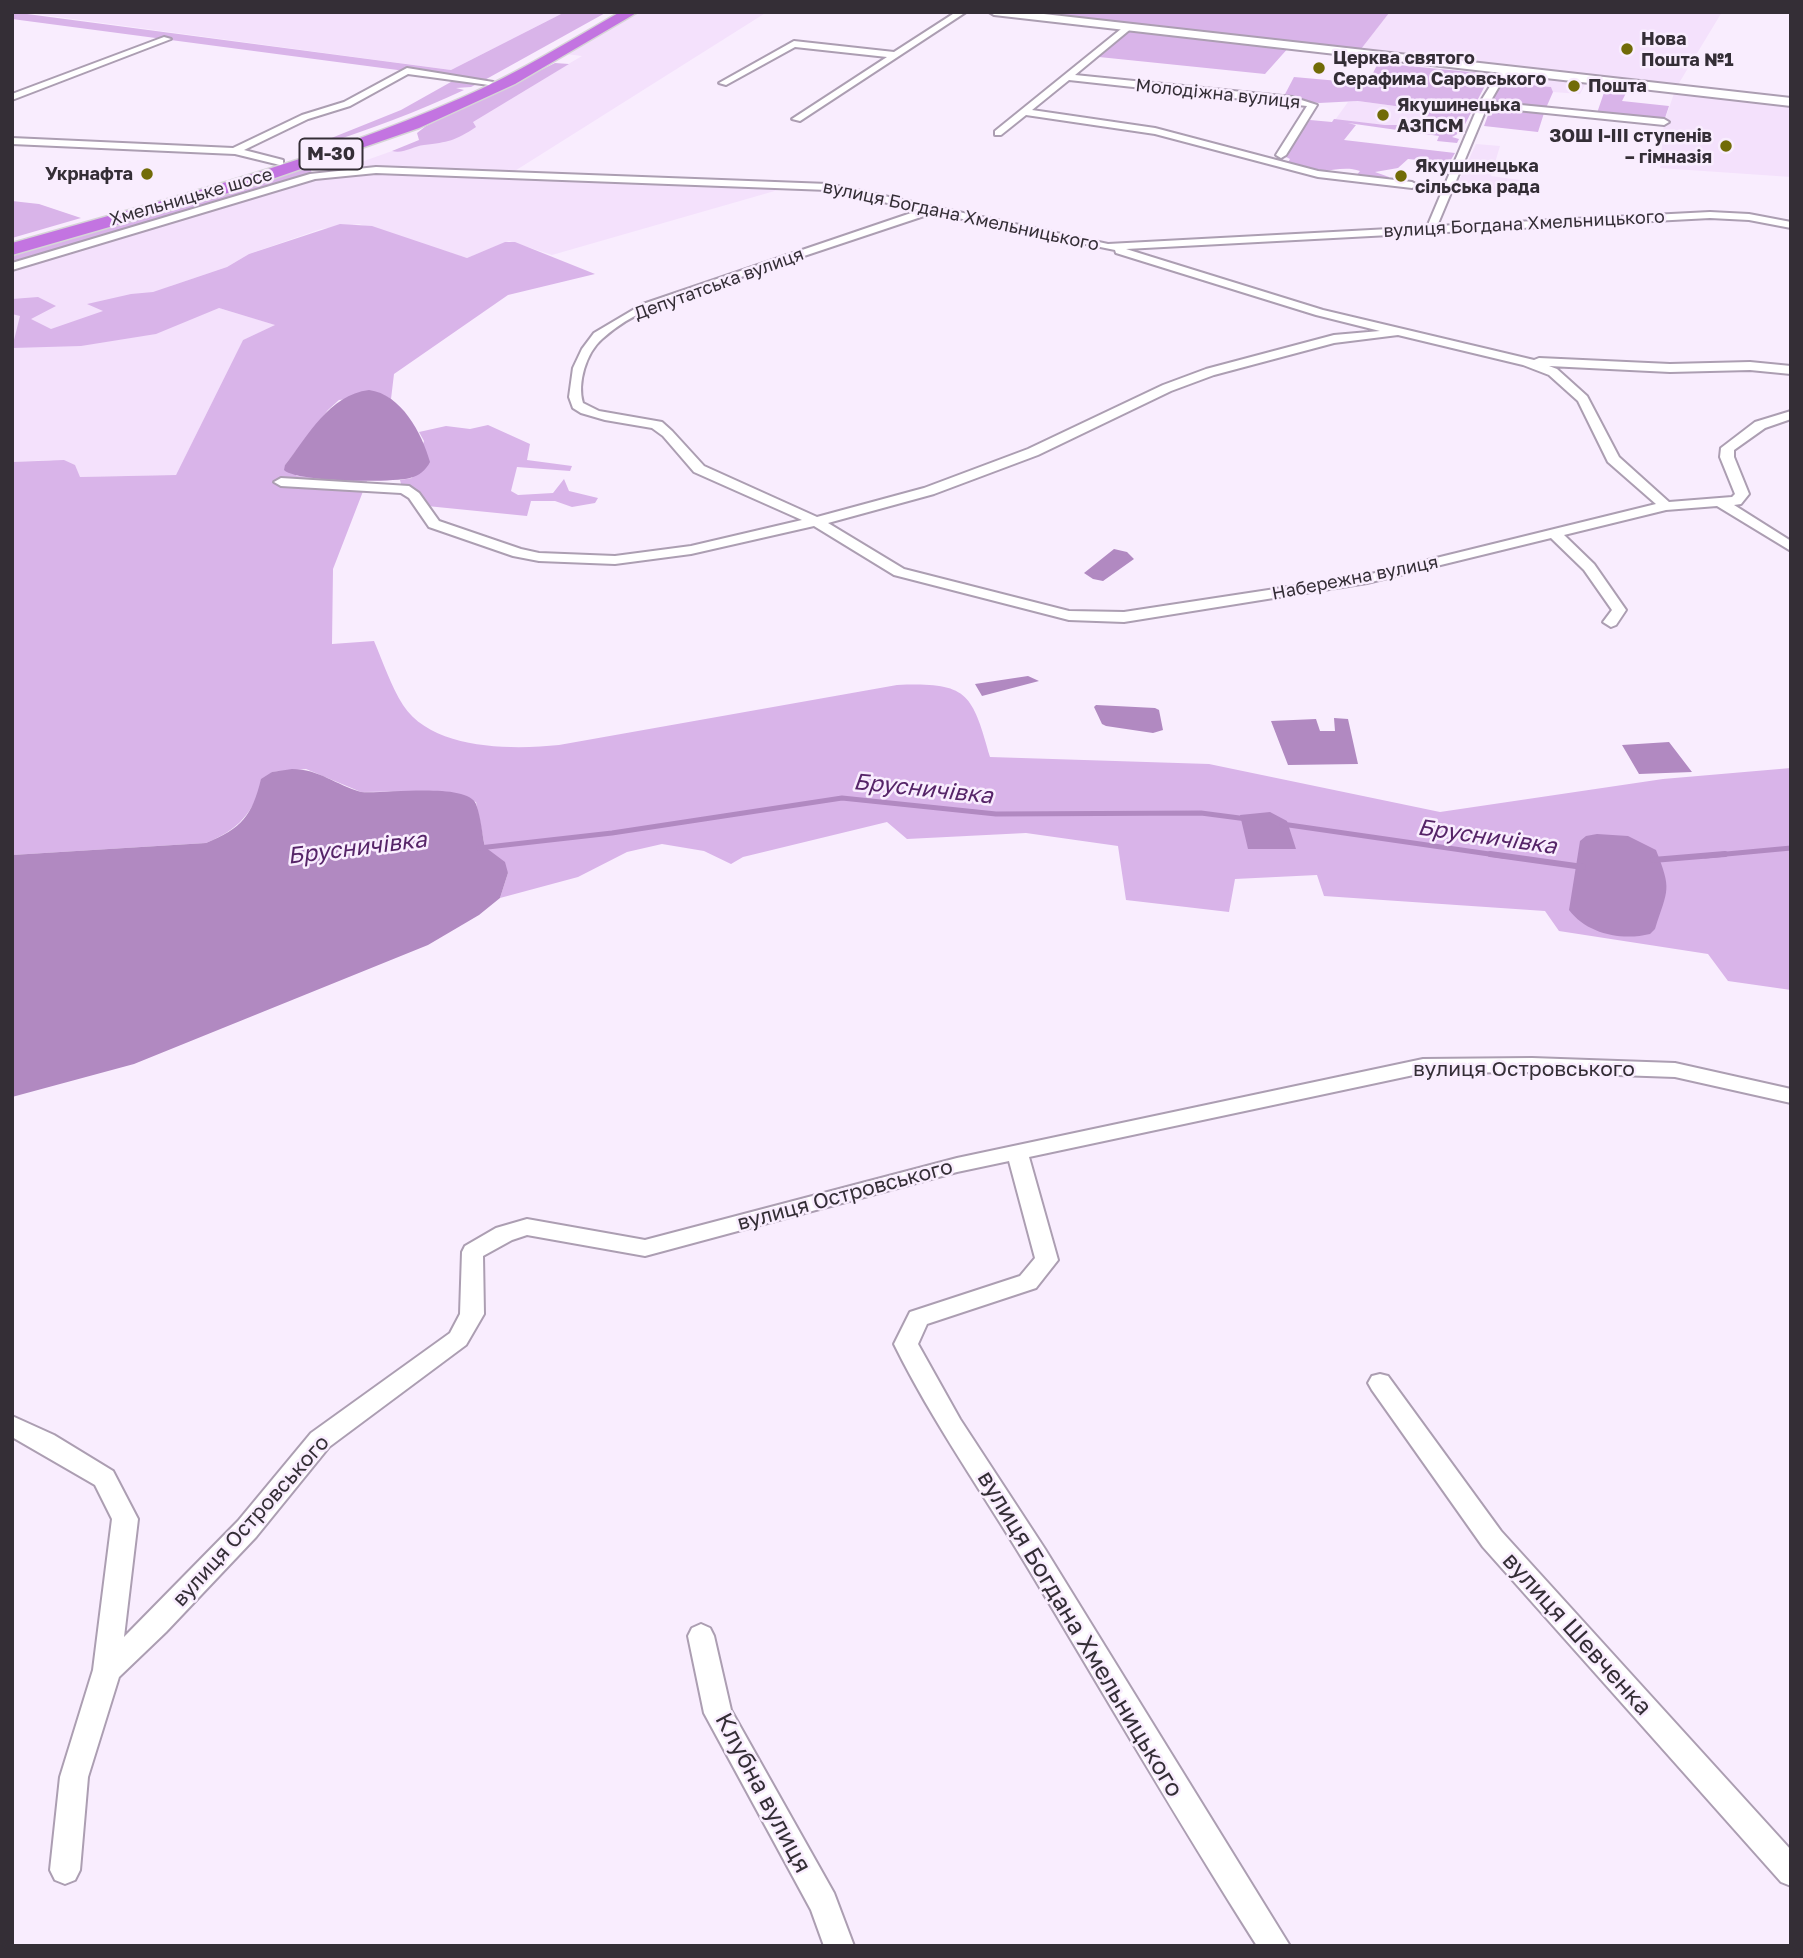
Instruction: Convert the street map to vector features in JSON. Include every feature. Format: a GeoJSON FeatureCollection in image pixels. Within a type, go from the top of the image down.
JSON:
{"type":"FeatureCollection","features":[{"type":"Feature","properties":{"kind":"highway","name":"Хмельницьке шосе"},"geometry":{"type":"LineString","coordinates":[[12,240],[287,164],[388,126],[489,82],[614,12]]}},
{"type":"Feature","properties":{"kind":"highway","name":"Хмельницьке шосе"},"geometry":{"type":"LineString","coordinates":[[12,249],[400,129],[468,101],[545,62],[631,12]]}},
{"type":"Feature","properties":{"kind":"street"},"geometry":{"type":"LineString","coordinates":[[797,119],[962,12]]}},
{"type":"Feature","properties":{"kind":"street"},"geometry":{"type":"LineString","coordinates":[[994,12],[1791,102]]}},
{"type":"Feature","properties":{"kind":"street"},"geometry":{"type":"LineString","coordinates":[[998,134],[1129,27]]}},
{"type":"Feature","properties":{"kind":"street"},"geometry":{"type":"LineString","coordinates":[[12,97],[167,39]]}},
{"type":"Feature","properties":{"kind":"street"},"geometry":{"type":"LineString","coordinates":[[723,83],[794,44],[896,55]]}},
{"type":"Feature","properties":{"kind":"street"},"geometry":{"type":"LineString","coordinates":[[1431,229],[1483,104],[1505,69]]}},
{"type":"Feature","properties":{"kind":"street"},"geometry":{"type":"LineString","coordinates":[[235,151],[305,117],[347,104],[407,71],[489,82]]}},
{"type":"Feature","properties":{"kind":"street","name":"Молодіжна вулиця"},"geometry":{"type":"LineString","coordinates":[[1066,77],[1292,100],[1312,105],[1281,155]]}},
{"type":"Feature","properties":{"kind":"street"},"geometry":{"type":"LineString","coordinates":[[1483,104],[1664,122]]}},
{"type":"Feature","properties":{"kind":"street"},"geometry":{"type":"LineString","coordinates":[[1025,111],[1155,131],[1318,173],[1412,186]]}},
{"type":"Feature","properties":{"kind":"street"},"geometry":{"type":"LineString","coordinates":[[12,141],[235,151],[287,164]]}},
{"type":"Feature","properties":{"kind":"street","name":"вулиця Богдана Хмельницького"},"geometry":{"type":"LineString","coordinates":[[12,267],[314,176],[376,170],[813,185],[1108,247],[1710,215],[1749,217],[1791,225]]}},
{"type":"Feature","properties":{"kind":"street","name":"Депутатська вулиця"},"geometry":{"type":"LineString","coordinates":[[934,209],[661,301],[594,340],[583,358],[575,398],[581,408],[662,428],[684,457],[699,469],[815,521],[899,572],[1040,608]]}},
{"type":"Feature","properties":{"kind":"street"},"geometry":{"type":"LineString","coordinates":[[1108,247],[1320,313],[1394,333],[1527,362],[1670,368],[1750,366],[1791,370]]}},
{"type":"Feature","properties":{"kind":"street"},"geometry":{"type":"LineString","coordinates":[[1320,313],[1334,338]]}},
{"type":"Feature","properties":{"kind":"street"},"geometry":{"type":"LineString","coordinates":[[281,482],[404,489],[416,497],[425,518],[434,524],[518,553],[548,558],[614,560],[659,555],[870,509],[929,491],[1059,441],[1124,408],[1189,380],[1334,338],[1394,333]]}},
{"type":"Feature","properties":{"kind":"street"},"geometry":{"type":"LineString","coordinates":[[1527,362],[1559,376],[1583,399],[1613,459],[1666,506]]}},
{"type":"Feature","properties":{"kind":"street"},"geometry":{"type":"LineString","coordinates":[[1721,503],[1736,501],[1742,494],[1727,457],[1731,444],[1760,425],[1791,415]]}},
{"type":"Feature","properties":{"kind":"street"},"geometry":{"type":"LineString","coordinates":[[1721,503],[1791,547]]}},
{"type":"Feature","properties":{"kind":"street","name":"Набережна вулиця"},"geometry":{"type":"LineString","coordinates":[[1040,608],[1082,617],[1124,617],[1367,579],[1666,506],[1721,503]]}},
{"type":"Feature","properties":{"kind":"street"},"geometry":{"type":"LineString","coordinates":[[1554,534],[1589,567],[1619,610],[1611,622]]}},
{"type":"Feature","properties":{"kind":"street","name":"вулиця Островського"},"geometry":{"type":"LineString","coordinates":[[107,1670],[157,1624],[247,1529],[320,1440],[458,1339],[472,1317],[473,1278],[469,1265],[473,1252],[504,1234],[527,1227],[645,1248],[957,1165],[1423,1066],[1532,1065],[1675,1070],[1791,1096]]}},
{"type":"Feature","properties":{"kind":"street","name":"вулиця Богдана Хмельницького"},"geometry":{"type":"LineString","coordinates":[[1017,1152],[1047,1260],[1028,1282],[918,1318],[906,1344],[923,1380],[1035,1555],[1215,1856],[1275,1946]]}},
{"type":"Feature","properties":{"kind":"street","name":"вулиця Шевченка"},"geometry":{"type":"LineString","coordinates":[[1380,1383],[1492,1539],[1791,1872]]}},
{"type":"Feature","properties":{"kind":"street"},"geometry":{"type":"LineString","coordinates":[[12,1426],[45,1442],[104,1478],[125,1519],[107,1670],[74,1777],[65,1870]]}},
{"type":"Feature","properties":{"kind":"street","name":"Клубна вулиця"},"geometry":{"type":"LineString","coordinates":[[701,1636],[718,1713],[823,1903],[839,1946]]}},
{"type":"Feature","properties":{"kind":"shaded area"},"geometry":{"type":"Polygon","coordinates":[[[12,12],[451,70],[565,12],[607,12],[471,87],[456,88],[464,90],[319,146],[314,145],[401,110],[458,78],[12,19],[12,12]]]}},
{"type":"Feature","properties":{"kind":"shaded area"},"geometry":{"type":"Polygon","coordinates":[[[21,12],[565,12],[451,70],[21,12]]]}},
{"type":"Feature","properties":{"kind":"shaded area"},"geometry":{"type":"Polygon","coordinates":[[[640,12],[767,12],[510,174],[799,184],[552,255],[509,241],[467,258],[359,224],[321,229],[249,254],[227,267],[171,286],[219,308],[276,325],[243,340],[176,475],[80,477],[51,460],[12,462],[12,267],[314,176],[372,169],[353,165],[420,141],[435,142],[582,56],[566,54],[640,12]]]}},
{"type":"Feature","properties":{"kind":"shaded area"},"geometry":{"type":"Polygon","coordinates":[[[1032,12],[1389,12],[1389,13],[1361,49],[1032,12]]]}},
{"type":"Feature","properties":{"kind":"shaded area"},"geometry":{"type":"Polygon","coordinates":[[[1389,12],[1722,12],[1676,88],[1359,50],[1389,12]]]}},
{"type":"Feature","properties":{"kind":"shaded area"},"geometry":{"type":"Polygon","coordinates":[[[1131,30],[1290,46],[1265,74],[1099,57],[1131,30]]]}},
{"type":"Feature","properties":{"kind":"shaded area"},"geometry":{"type":"Polygon","coordinates":[[[555,63],[569,64],[473,122],[476,127],[457,138],[392,151],[419,140],[417,133],[426,126],[555,63]]]}},
{"type":"Feature","properties":{"kind":"shaded area"},"geometry":{"type":"Polygon","coordinates":[[[1378,63],[1491,74],[1461,132],[1452,137],[1459,139],[1457,143],[1437,141],[1439,136],[1348,123],[1356,125],[1344,140],[1455,153],[1449,163],[1408,159],[1398,168],[1375,172],[1389,177],[1389,181],[1355,177],[1360,171],[1355,170],[1316,171],[1287,164],[1290,159],[1284,156],[1310,120],[1332,122],[1334,119],[1385,125],[1416,125],[1425,110],[1358,101],[1319,103],[1283,98],[1294,77],[1350,82],[1354,78],[1371,77],[1378,63]]]}},
{"type":"Feature","properties":{"kind":"shaded area"},"geometry":{"type":"Polygon","coordinates":[[[1507,73],[1585,80],[1586,83],[1580,94],[1553,92],[1551,87],[1502,82],[1507,73]]]}},
{"type":"Feature","properties":{"kind":"shaded area"},"geometry":{"type":"Polygon","coordinates":[[[1608,81],[1630,85],[1622,101],[1669,106],[1664,121],[1490,103],[1502,82],[1551,87],[1553,92],[1546,108],[1597,113],[1608,81]]]}},
{"type":"Feature","properties":{"kind":"shaded area","name":"ЗОШ І-ІІІ ступенів – гімназія"},"geometry":{"type":"Polygon","coordinates":[[[1676,88],[1791,102],[1791,177],[1660,168],[1664,122],[1676,88]]]}},
{"type":"Feature","properties":{"kind":"shaded area"},"geometry":{"type":"Polygon","coordinates":[[[1348,102],[1426,110],[1416,125],[1403,127],[1335,120],[1348,102]]]}},
{"type":"Feature","properties":{"kind":"shaded area"},"geometry":{"type":"Polygon","coordinates":[[[1491,107],[1544,113],[1538,132],[1484,126],[1491,107]]]}},
{"type":"Feature","properties":{"kind":"shaded area"},"geometry":{"type":"Polygon","coordinates":[[[1476,144],[1500,146],[1491,176],[1520,180],[1516,196],[1455,189],[1476,144]]]}},
{"type":"Feature","properties":{"kind":"shaded area"},"geometry":{"type":"Polygon","coordinates":[[[302,167],[310,169],[314,176],[12,267],[12,253],[302,167]]]}},
{"type":"Feature","properties":{"kind":"shaded area"},"geometry":{"type":"Polygon","coordinates":[[[12,201],[39,204],[81,218],[12,238],[12,201]]]}},
{"type":"Feature","properties":{"kind":"shaded area"},"geometry":{"type":"Polygon","coordinates":[[[340,224],[372,226],[467,258],[505,242],[515,242],[595,274],[508,295],[394,374],[391,399],[383,395],[339,400],[285,465],[297,476],[367,481],[333,569],[332,644],[374,641],[403,705],[416,720],[433,731],[474,744],[540,747],[897,685],[921,685],[939,686],[963,696],[978,718],[990,757],[1209,764],[1440,812],[1663,779],[1791,768],[1791,990],[1728,981],[1708,954],[1559,931],[1545,911],[1324,896],[1317,875],[1235,879],[1229,912],[1126,900],[1118,846],[1026,833],[907,839],[887,822],[743,857],[731,864],[704,851],[662,844],[627,852],[578,877],[500,898],[508,873],[485,847],[476,802],[434,791],[361,792],[306,769],[272,772],[240,822],[206,843],[12,855],[12,462],[64,460],[75,465],[80,477],[176,475],[243,340],[275,325],[219,308],[156,334],[81,346],[12,348],[20,316],[12,314],[12,299],[38,297],[56,306],[31,319],[51,329],[103,311],[87,304],[153,292],[227,267],[249,254],[340,224]]]}},
{"type":"Feature","properties":{"kind":"shaded area"},"geometry":{"type":"Polygon","coordinates":[[[488,425],[530,444],[527,460],[572,466],[570,471],[517,467],[511,491],[518,495],[553,493],[564,479],[569,491],[598,498],[595,503],[572,507],[555,501],[531,501],[527,516],[427,506],[419,492],[401,484],[400,480],[412,478],[424,441],[419,432],[446,426],[470,429],[488,425]]]}},
{"type":"Feature","properties":{"kind":"water"},"geometry":{"type":"Polygon","coordinates":[[[369,390],[391,399],[416,428],[430,462],[424,470],[410,478],[365,481],[306,477],[284,470],[311,430],[331,408],[355,393],[369,390]]]}},
{"type":"Feature","properties":{"kind":"water"},"geometry":{"type":"Polygon","coordinates":[[[1114,549],[1127,552],[1134,559],[1103,581],[1084,573],[1114,549]]]}},
{"type":"Feature","properties":{"kind":"water"},"geometry":{"type":"Polygon","coordinates":[[[1028,676],[1039,681],[982,696],[975,684],[1028,676]]]}},
{"type":"Feature","properties":{"kind":"water"},"geometry":{"type":"Polygon","coordinates":[[[1094,707],[1155,708],[1159,710],[1163,730],[1153,733],[1106,726],[1102,724],[1094,707]]]}},
{"type":"Feature","properties":{"kind":"water"},"geometry":{"type":"Polygon","coordinates":[[[1334,718],[1348,719],[1358,764],[1288,765],[1271,721],[1316,719],[1320,731],[1335,731],[1334,718]]]}},
{"type":"Feature","properties":{"kind":"water"},"geometry":{"type":"Polygon","coordinates":[[[1669,742],[1692,772],[1639,774],[1622,745],[1669,742]]]}},
{"type":"Feature","properties":{"kind":"water"},"geometry":{"type":"Polygon","coordinates":[[[292,769],[319,774],[361,792],[424,790],[458,793],[469,797],[478,809],[485,847],[505,862],[508,873],[500,898],[479,915],[428,945],[134,1064],[12,1097],[12,855],[206,843],[229,832],[244,819],[254,802],[261,779],[272,772],[292,769]]]}},
{"type":"Feature","properties":{"kind":"water"},"geometry":{"type":"Polygon","coordinates":[[[1270,812],[1287,821],[1296,849],[1248,849],[1240,815],[1270,812]]]}},
{"type":"Feature","properties":{"kind":"water"},"geometry":{"type":"Polygon","coordinates":[[[1586,836],[1628,836],[1656,850],[1666,890],[1655,929],[1650,934],[1628,937],[1606,934],[1585,925],[1569,910],[1580,841],[1586,836]]]}},
{"type":"Feature","properties":{"kind":"waterway","name":"Брусничівка"},"geometry":{"type":"LineString","coordinates":[[479,848],[612,833],[842,798],[996,814],[1201,813],[1247,819]]}},
{"type":"Feature","properties":{"kind":"waterway","name":"Брусничівка"},"geometry":{"type":"LineString","coordinates":[[1282,824],[1503,856]]}},
{"type":"Feature","properties":{"kind":"waterway","name":"Брусничівка"},"geometry":{"type":"LineString","coordinates":[[1705,856],[1791,848]]}},
{"type":"Feature","properties":{"kind":"waterway","name":"Брусничівка"},"geometry":{"type":"LineString","coordinates":[[1490,854],[1583,867]]}},
{"type":"Feature","properties":{"kind":"waterway","name":"Брусничівка"},"geometry":{"type":"LineString","coordinates":[[1653,860],[1725,854]]}},
{"type":"Feature","properties":{"kind":"place","name":"Нова Пошта №1"},"geometry":{"type":"Point","coordinates":[1627,49]}},
{"type":"Feature","properties":{"kind":"place","name":"Церква святого Серафима Саровського"},"geometry":{"type":"Point","coordinates":[1319,68]}},
{"type":"Feature","properties":{"kind":"place","name":"Пошта"},"geometry":{"type":"Point","coordinates":[1574,86]}},
{"type":"Feature","properties":{"kind":"place","name":"Якушинецька АЗПСМ"},"geometry":{"type":"Point","coordinates":[1383,115]}},
{"type":"Feature","properties":{"kind":"place","name":"ЗОШ І-ІІІ ступенів – гімназія"},"geometry":{"type":"Point","coordinates":[1726,146]}},
{"type":"Feature","properties":{"kind":"place","name":"Укрнафта"},"geometry":{"type":"Point","coordinates":[147,174]}},
{"type":"Feature","properties":{"kind":"place","name":"Якушинецька сільська рада"},"geometry":{"type":"Point","coordinates":[1401,176]}}]}
